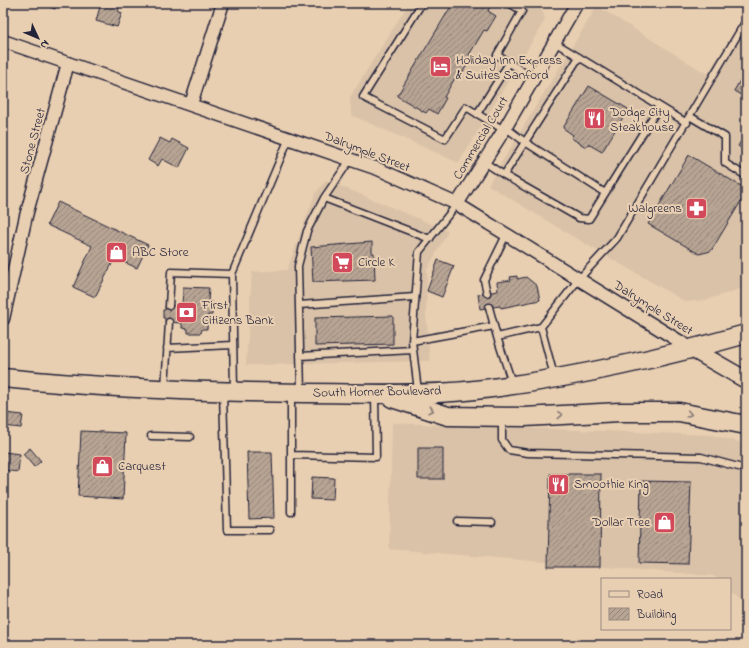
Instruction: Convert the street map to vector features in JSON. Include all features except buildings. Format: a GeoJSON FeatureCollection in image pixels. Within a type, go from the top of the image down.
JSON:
{"type":"FeatureCollection","features":[{"type":"Feature","properties":{"kind":"main road","name":"South Horner Boulevard"},"geometry":{"type":"LineString","coordinates":[[3,378],[165,390],[228,392],[378,394],[464,391],[555,380],[692,349],[746,334]]}},
{"type":"Feature","properties":{"kind":"main road"},"geometry":{"type":"LineString","coordinates":[[378,394],[448,416],[678,412],[746,426]]}},
{"type":"Feature","properties":{"kind":"street"},"geometry":{"type":"LineString","coordinates":[[191,104],[223,3]]}},
{"type":"Feature","properties":{"kind":"street","name":"Commercial Court"},"geometry":{"type":"LineString","coordinates":[[457,204],[505,128],[577,3]]}},
{"type":"Feature","properties":{"kind":"street","name":"Dalrymple Street"},"geometry":{"type":"LineString","coordinates":[[3,41],[289,138],[378,170],[457,204],[507,233],[692,349]]}},
{"type":"Feature","properties":{"kind":"street","name":"Stone Street"},"geometry":{"type":"LineString","coordinates":[[3,319],[26,216],[68,63]]}},
{"type":"Feature","properties":{"kind":"street"},"geometry":{"type":"LineString","coordinates":[[692,349],[746,380]]}},
{"type":"Feature","properties":{"kind":"lane"},"geometry":{"type":"LineString","coordinates":[[422,3],[363,97],[446,139],[466,107],[505,128],[524,142],[605,193]]}},
{"type":"Feature","properties":{"kind":"lane"},"geometry":{"type":"LineString","coordinates":[[509,3],[522,11],[497,55],[534,78]]}},
{"type":"Feature","properties":{"kind":"lane"},"geometry":{"type":"LineString","coordinates":[[497,337],[541,327],[579,278],[618,238],[691,117],[744,24]]}},
{"type":"Feature","properties":{"kind":"lane"},"geometry":{"type":"LineString","coordinates":[[554,42],[687,123]]}},
{"type":"Feature","properties":{"kind":"lane"},"geometry":{"type":"LineString","coordinates":[[504,175],[579,57]]}},
{"type":"Feature","properties":{"kind":"lane"},"geometry":{"type":"LineString","coordinates":[[477,114],[509,63]]}},
{"type":"Feature","properties":{"kind":"lane"},"geometry":{"type":"LineString","coordinates":[[484,162],[504,175],[584,220],[588,219],[659,107]]}},
{"type":"Feature","properties":{"kind":"lane"},"geometry":{"type":"LineString","coordinates":[[691,117],[725,137],[725,163],[746,176]]}},
{"type":"Feature","properties":{"kind":"lane"},"geometry":{"type":"LineString","coordinates":[[270,530],[228,530],[228,392],[233,345],[232,274],[289,138]]}},
{"type":"Feature","properties":{"kind":"lane"},"geometry":{"type":"LineString","coordinates":[[291,512],[291,455],[300,356],[298,266],[307,231],[324,198],[350,160]]}},
{"type":"Feature","properties":{"kind":"lane"},"geometry":{"type":"LineString","coordinates":[[324,198],[430,238]]}},
{"type":"Feature","properties":{"kind":"lane"},"geometry":{"type":"LineString","coordinates":[[418,393],[412,341],[419,252],[457,204]]}},
{"type":"Feature","properties":{"kind":"lane"},"geometry":{"type":"LineString","coordinates":[[487,293],[484,280],[507,233]]}},
{"type":"Feature","properties":{"kind":"lane"},"geometry":{"type":"LineString","coordinates":[[169,306],[171,272],[232,274]]}},
{"type":"Feature","properties":{"kind":"lane"},"geometry":{"type":"LineString","coordinates":[[299,305],[415,297]]}},
{"type":"Feature","properties":{"kind":"lane"},"geometry":{"type":"LineString","coordinates":[[490,307],[497,337],[512,385]]}},
{"type":"Feature","properties":{"kind":"lane"},"geometry":{"type":"LineString","coordinates":[[165,390],[169,322]]}},
{"type":"Feature","properties":{"kind":"lane"},"geometry":{"type":"LineString","coordinates":[[412,341],[494,326]]}},
{"type":"Feature","properties":{"kind":"lane"},"geometry":{"type":"LineString","coordinates":[[541,327],[555,380]]}},
{"type":"Feature","properties":{"kind":"lane"},"geometry":{"type":"LineString","coordinates":[[167,348],[233,345]]}},
{"type":"Feature","properties":{"kind":"lane"},"geometry":{"type":"LineString","coordinates":[[300,356],[413,350]]}},
{"type":"Feature","properties":{"kind":"lane"},"geometry":{"type":"LineString","coordinates":[[291,455],[376,457],[378,394]]}},
{"type":"Feature","properties":{"kind":"lane"},"geometry":{"type":"LineString","coordinates":[[502,416],[502,440],[509,450],[528,453],[701,457],[746,468]]}},
{"type":"Feature","properties":{"kind":"lane"},"geometry":{"type":"LineString","coordinates":[[151,436],[190,437]]}},
{"type":"Feature","properties":{"kind":"lane"},"geometry":{"type":"LineString","coordinates":[[457,521],[492,522]]}},
{"type":"Feature","properties":{"kind":"shaded area"},"geometry":{"type":"Polygon","coordinates":[[[409,3],[540,3],[545,20],[459,163],[351,115],[350,97],[409,3]]]}},
{"type":"Feature","properties":{"kind":"shaded area"},"geometry":{"type":"Polygon","coordinates":[[[597,6],[707,74],[746,16],[746,287],[706,300],[686,302],[488,185],[597,6]]]}},
{"type":"Feature","properties":{"kind":"shaded area"},"geometry":{"type":"Polygon","coordinates":[[[326,180],[448,231],[427,270],[426,314],[430,361],[246,365],[252,272],[287,270],[315,194],[326,180]]]}},
{"type":"Feature","properties":{"kind":"shaded area"},"geometry":{"type":"Polygon","coordinates":[[[392,423],[712,435],[746,444],[746,606],[731,592],[731,578],[716,578],[714,576],[389,549],[392,423]]]}},
{"type":"Feature","properties":{"kind":"place","name":"Holiday Inn Express & Suites Sanford"},"geometry":{"type":"Point","coordinates":[440,67]}},
{"type":"Feature","properties":{"kind":"place","name":"Dodge City Steakhouse"},"geometry":{"type":"Point","coordinates":[595,119]}},
{"type":"Feature","properties":{"kind":"place","name":"Walgreens"},"geometry":{"type":"Point","coordinates":[697,208]}},
{"type":"Feature","properties":{"kind":"place","name":"ABC Store"},"geometry":{"type":"Point","coordinates":[117,252]}},
{"type":"Feature","properties":{"kind":"place","name":"Circle K"},"geometry":{"type":"Point","coordinates":[343,262]}},
{"type":"Feature","properties":{"kind":"place","name":"First Citizens Bank"},"geometry":{"type":"Point","coordinates":[187,312]}},
{"type":"Feature","properties":{"kind":"place","name":"Carquest"},"geometry":{"type":"Point","coordinates":[102,466]}},
{"type":"Feature","properties":{"kind":"place","name":"Smoothie King"},"geometry":{"type":"Point","coordinates":[558,484]}},
{"type":"Feature","properties":{"kind":"place","name":"Dollar Tree"},"geometry":{"type":"Point","coordinates":[665,522]}}]}
